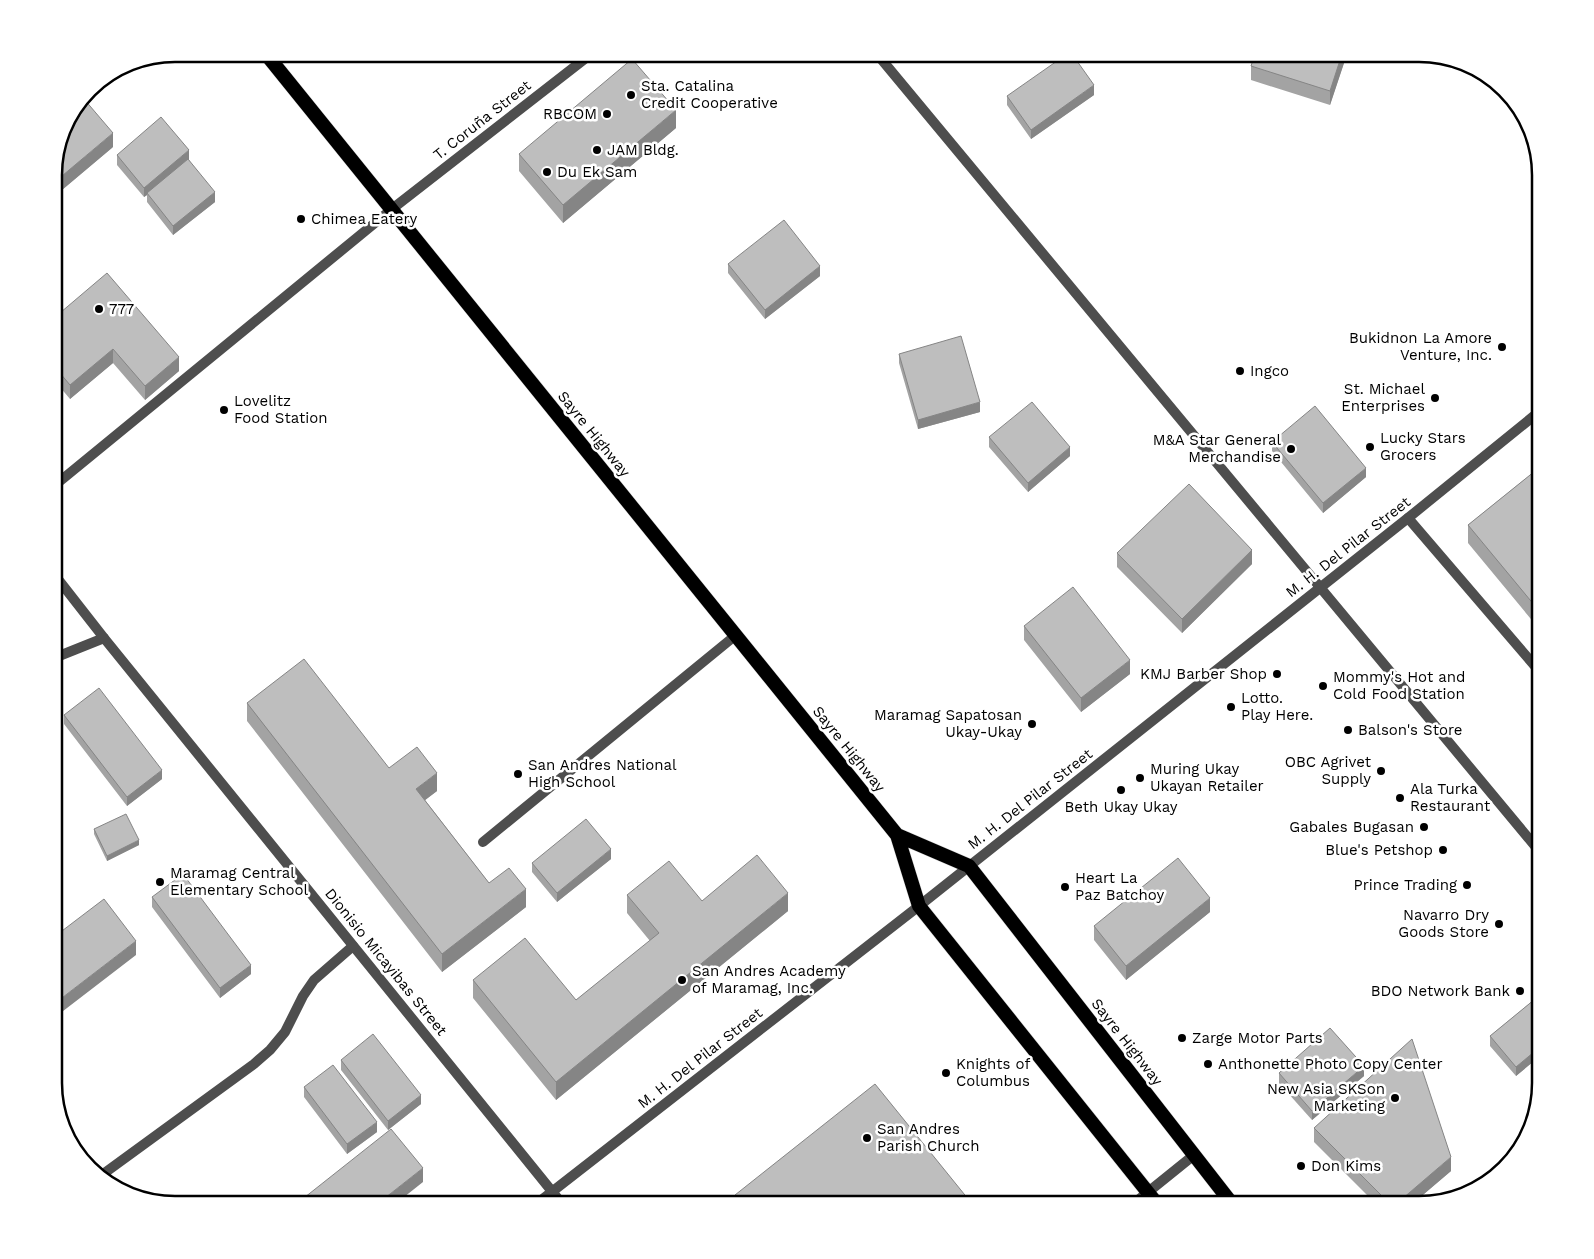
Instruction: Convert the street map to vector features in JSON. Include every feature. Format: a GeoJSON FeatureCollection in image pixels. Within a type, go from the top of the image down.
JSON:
{"type":"FeatureCollection","features":[{"type":"Feature","properties":{"kind":"highway","name":"Sayre Highway"},"geometry":{"type":"LineString","coordinates":[[273,63],[897,835],[920,906],[1150,1196]]}},
{"type":"Feature","properties":{"kind":"highway","name":"Sayre Highway"},"geometry":{"type":"LineString","coordinates":[[897,835],[969,866],[1227,1196]]}},
{"type":"Feature","properties":{"kind":"street","name":"T. Coruña Street"},"geometry":{"type":"LineString","coordinates":[[63,479],[392,210],[580,63]]}},
{"type":"Feature","properties":{"kind":"street"},"geometry":{"type":"LineString","coordinates":[[884,63],[1532,842]]}},
{"type":"Feature","properties":{"kind":"street","name":"M. H. Del Pilar Street"},"geometry":{"type":"LineString","coordinates":[[547,1196],[920,906],[1321,588],[1532,417]]}},
{"type":"Feature","properties":{"kind":"street"},"geometry":{"type":"LineString","coordinates":[[1408,518],[1532,663]]}},
{"type":"Feature","properties":{"kind":"street","name":"Dionisio Micayibas Street"},"geometry":{"type":"LineString","coordinates":[[63,586],[555,1196]]}},
{"type":"Feature","properties":{"kind":"street"},"geometry":{"type":"LineString","coordinates":[[484,842],[736,635]]}},
{"type":"Feature","properties":{"kind":"street"},"geometry":{"type":"LineString","coordinates":[[63,654],[104,638]]}},
{"type":"Feature","properties":{"kind":"street"},"geometry":{"type":"LineString","coordinates":[[106,1172],[254,1064],[270,1050],[285,1032],[303,996],[314,980],[353,946]]}},
{"type":"Feature","properties":{"kind":"street"},"geometry":{"type":"LineString","coordinates":[[1144,1196],[1194,1155]]}},
{"type":"Feature","properties":{"kind":"building","name":"JAM Bldg."},"geometry":{"type":"Polygon","coordinates":[[[627,63],[635,63],[676,110],[563,205],[519,154],[627,63]]]}},
{"type":"Feature","properties":{"kind":"building"},"geometry":{"type":"Polygon","coordinates":[[[1054,63],[1078,63],[1094,85],[1031,130],[1007,96],[1054,63]]]}},
{"type":"Feature","properties":{"kind":"building"},"geometry":{"type":"Polygon","coordinates":[[[1252,63],[1339,63],[1330,91],[1251,66],[1252,63]]]}},
{"type":"Feature","properties":{"kind":"building"},"geometry":{"type":"Polygon","coordinates":[[[88,104],[113,133],[63,175],[63,161],[71,133],[88,104]]]}},
{"type":"Feature","properties":{"kind":"building"},"geometry":{"type":"Polygon","coordinates":[[[161,117],[189,150],[144,188],[117,155],[161,117]]]}},
{"type":"Feature","properties":{"kind":"building"},"geometry":{"type":"Polygon","coordinates":[[[188,159],[215,192],[173,226],[147,193],[188,159]]]}},
{"type":"Feature","properties":{"kind":"building"},"geometry":{"type":"Polygon","coordinates":[[[784,220],[820,266],[765,310],[728,264],[784,220]]]}},
{"type":"Feature","properties":{"kind":"building"},"geometry":{"type":"Polygon","coordinates":[[[107,273],[179,357],[145,386],[113,349],[70,385],[63,377],[63,310],[107,273]]]}},
{"type":"Feature","properties":{"kind":"building"},"geometry":{"type":"Polygon","coordinates":[[[961,336],[980,402],[918,420],[899,354],[961,336]]]}},
{"type":"Feature","properties":{"kind":"building"},"geometry":{"type":"Polygon","coordinates":[[[1032,402],[1070,447],[1028,483],[989,437],[1032,402]]]}},
{"type":"Feature","properties":{"kind":"building"},"geometry":{"type":"Polygon","coordinates":[[[1315,406],[1366,468],[1323,503],[1272,442],[1315,406]]]}},
{"type":"Feature","properties":{"kind":"building"},"geometry":{"type":"Polygon","coordinates":[[[1532,473],[1532,602],[1468,525],[1532,473]]]}},
{"type":"Feature","properties":{"kind":"building"},"geometry":{"type":"Polygon","coordinates":[[[1189,484],[1252,550],[1182,619],[1117,553],[1189,484]]]}},
{"type":"Feature","properties":{"kind":"building"},"geometry":{"type":"Polygon","coordinates":[[[1073,587],[1130,660],[1081,698],[1024,626],[1073,587]]]}},
{"type":"Feature","properties":{"kind":"building"},"geometry":{"type":"Polygon","coordinates":[[[304,659],[389,768],[417,747],[437,773],[416,789],[489,883],[509,868],[526,889],[442,954],[247,703],[304,659]]]}},
{"type":"Feature","properties":{"kind":"building"},"geometry":{"type":"Polygon","coordinates":[[[99,688],[162,770],[127,797],[64,715],[99,688]]]}},
{"type":"Feature","properties":{"kind":"building"},"geometry":{"type":"Polygon","coordinates":[[[126,814],[139,840],[107,856],[94,829],[126,814]]]}},
{"type":"Feature","properties":{"kind":"building"},"geometry":{"type":"Polygon","coordinates":[[[586,819],[611,849],[557,893],[532,863],[586,819]]]}},
{"type":"Feature","properties":{"kind":"building"},"geometry":{"type":"Polygon","coordinates":[[[757,855],[788,893],[556,1082],[473,980],[525,938],[576,1000],[659,933],[627,895],[669,861],[702,901],[757,855]]]}},
{"type":"Feature","properties":{"kind":"building"},"geometry":{"type":"Polygon","coordinates":[[[1178,858],[1210,898],[1126,966],[1094,926],[1178,858]]]}},
{"type":"Feature","properties":{"kind":"building"},"geometry":{"type":"Polygon","coordinates":[[[183,874],[251,965],[220,988],[152,897],[183,874]]]}},
{"type":"Feature","properties":{"kind":"building"},"geometry":{"type":"Polygon","coordinates":[[[104,899],[136,941],[63,997],[63,930],[104,899]]]}},
{"type":"Feature","properties":{"kind":"building"},"geometry":{"type":"Polygon","coordinates":[[[1532,1002],[1532,1054],[1516,1067],[1490,1036],[1532,1002]]]}},
{"type":"Feature","properties":{"kind":"building"},"geometry":{"type":"Polygon","coordinates":[[[1330,1028],[1364,1066],[1312,1111],[1279,1073],[1330,1028]]]}},
{"type":"Feature","properties":{"kind":"building"},"geometry":{"type":"Polygon","coordinates":[[[373,1034],[421,1095],[388,1121],[341,1060],[373,1034]]]}},
{"type":"Feature","properties":{"kind":"building","name":"New Asia SKSon Marketing"},"geometry":{"type":"Polygon","coordinates":[[[1412,1039],[1451,1157],[1406,1196],[1382,1196],[1314,1128],[1412,1039]]]}},
{"type":"Feature","properties":{"kind":"building"},"geometry":{"type":"Polygon","coordinates":[[[333,1065],[377,1122],[347,1144],[304,1087],[333,1065]]]}},
{"type":"Feature","properties":{"kind":"building","name":"San Andres Parish Church"},"geometry":{"type":"Polygon","coordinates":[[[875,1084],[966,1196],[735,1196],[875,1084]]]}},
{"type":"Feature","properties":{"kind":"building"},"geometry":{"type":"Polygon","coordinates":[[[391,1129],[423,1168],[387,1196],[306,1196],[391,1129]]]}},
{"type":"Feature","properties":{"kind":"place","name":"Sta. Catalina Credit Cooperative"},"geometry":{"type":"Point","coordinates":[631,95]}},
{"type":"Feature","properties":{"kind":"place","name":"RBCOM"},"geometry":{"type":"Point","coordinates":[607,114]}},
{"type":"Feature","properties":{"kind":"place","name":"JAM Bldg."},"geometry":{"type":"Point","coordinates":[597,150]}},
{"type":"Feature","properties":{"kind":"place","name":"Du Ek Sam"},"geometry":{"type":"Point","coordinates":[547,172]}},
{"type":"Feature","properties":{"kind":"place","name":"Chimea Eatery"},"geometry":{"type":"Point","coordinates":[301,219]}},
{"type":"Feature","properties":{"kind":"place","name":"777"},"geometry":{"type":"Point","coordinates":[99,309]}},
{"type":"Feature","properties":{"kind":"place","name":"Bukidnon La Amore Venture, Inc."},"geometry":{"type":"Point","coordinates":[1502,347]}},
{"type":"Feature","properties":{"kind":"place","name":"Ingco"},"geometry":{"type":"Point","coordinates":[1240,371]}},
{"type":"Feature","properties":{"kind":"place","name":"St. Michael Enterprises"},"geometry":{"type":"Point","coordinates":[1435,398]}},
{"type":"Feature","properties":{"kind":"place","name":"Lovelitz Food Station"},"geometry":{"type":"Point","coordinates":[224,410]}},
{"type":"Feature","properties":{"kind":"place","name":"Lucky Stars Grocers"},"geometry":{"type":"Point","coordinates":[1370,447]}},
{"type":"Feature","properties":{"kind":"place","name":"M&A Star General Merchandise"},"geometry":{"type":"Point","coordinates":[1291,449]}},
{"type":"Feature","properties":{"kind":"place","name":"KMJ Barber Shop"},"geometry":{"type":"Point","coordinates":[1277,674]}},
{"type":"Feature","properties":{"kind":"place","name":"Mommy's Hot and Cold Food Station"},"geometry":{"type":"Point","coordinates":[1323,686]}},
{"type":"Feature","properties":{"kind":"place","name":"Lotto. Play Here."},"geometry":{"type":"Point","coordinates":[1231,707]}},
{"type":"Feature","properties":{"kind":"place","name":"Maramag Sapatosan Ukay-Ukay"},"geometry":{"type":"Point","coordinates":[1032,724]}},
{"type":"Feature","properties":{"kind":"place","name":"Balson's Store"},"geometry":{"type":"Point","coordinates":[1348,730]}},
{"type":"Feature","properties":{"kind":"place","name":"OBC Agrivet Supply"},"geometry":{"type":"Point","coordinates":[1381,771]}},
{"type":"Feature","properties":{"kind":"place","name":"San Andres National High School"},"geometry":{"type":"Point","coordinates":[518,774]}},
{"type":"Feature","properties":{"kind":"place","name":"Muring Ukay Ukayan Retailer"},"geometry":{"type":"Point","coordinates":[1140,778]}},
{"type":"Feature","properties":{"kind":"place","name":"Beth Ukay Ukay"},"geometry":{"type":"Point","coordinates":[1121,790]}},
{"type":"Feature","properties":{"kind":"place","name":"Ala Turka Restaurant"},"geometry":{"type":"Point","coordinates":[1400,798]}},
{"type":"Feature","properties":{"kind":"place","name":"Gabales Bugasan"},"geometry":{"type":"Point","coordinates":[1424,827]}},
{"type":"Feature","properties":{"kind":"place","name":"Blue's Petshop"},"geometry":{"type":"Point","coordinates":[1443,850]}},
{"type":"Feature","properties":{"kind":"place","name":"Maramag Central Elementary School"},"geometry":{"type":"Point","coordinates":[160,882]}},
{"type":"Feature","properties":{"kind":"place","name":"Prince Trading"},"geometry":{"type":"Point","coordinates":[1467,885]}},
{"type":"Feature","properties":{"kind":"place","name":"Heart La Paz Batchoy"},"geometry":{"type":"Point","coordinates":[1065,887]}},
{"type":"Feature","properties":{"kind":"place","name":"Navarro Dry Goods Store"},"geometry":{"type":"Point","coordinates":[1499,924]}},
{"type":"Feature","properties":{"kind":"place","name":"San Andres Academy of Maramag, Inc."},"geometry":{"type":"Point","coordinates":[682,980]}},
{"type":"Feature","properties":{"kind":"place","name":"BDO Network Bank"},"geometry":{"type":"Point","coordinates":[1520,991]}},
{"type":"Feature","properties":{"kind":"place","name":"Zarge Motor Parts"},"geometry":{"type":"Point","coordinates":[1182,1038]}},
{"type":"Feature","properties":{"kind":"place","name":"Anthonette Photo Copy Center"},"geometry":{"type":"Point","coordinates":[1208,1064]}},
{"type":"Feature","properties":{"kind":"place","name":"Knights of Columbus"},"geometry":{"type":"Point","coordinates":[946,1073]}},
{"type":"Feature","properties":{"kind":"place","name":"New Asia SKSon Marketing"},"geometry":{"type":"Point","coordinates":[1395,1098]}},
{"type":"Feature","properties":{"kind":"place","name":"San Andres Parish Church"},"geometry":{"type":"Point","coordinates":[867,1138]}},
{"type":"Feature","properties":{"kind":"place","name":"Don Kims"},"geometry":{"type":"Point","coordinates":[1301,1166]}}]}
